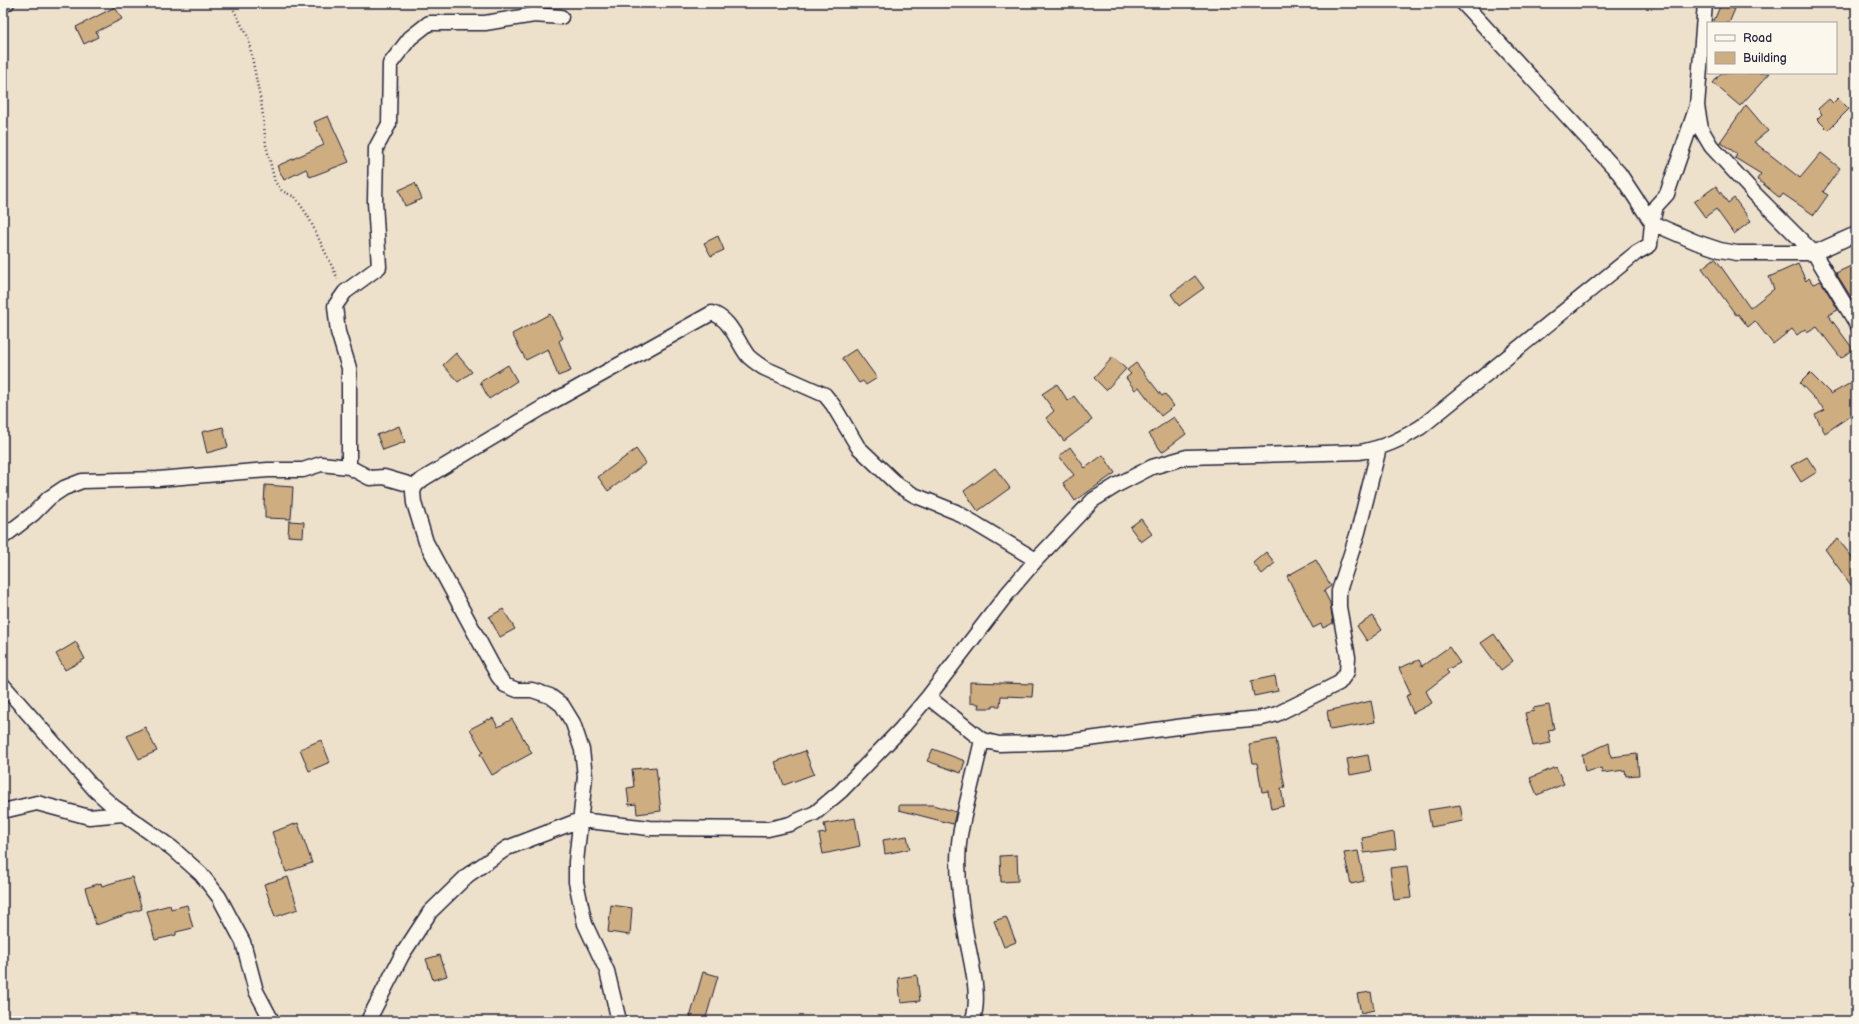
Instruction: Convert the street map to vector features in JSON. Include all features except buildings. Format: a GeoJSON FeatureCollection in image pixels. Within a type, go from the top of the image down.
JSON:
{"type":"FeatureCollection","features":[{"type":"Feature","properties":{"kind":"street"},"geometry":{"type":"LineString","coordinates":[[3,5],[7,3]]}},
{"type":"Feature","properties":{"kind":"street"},"geometry":{"type":"LineString","coordinates":[[1463,3],[1619,172],[1652,223],[1696,242],[1720,250],[1737,253],[1814,253],[1856,234]]}},
{"type":"Feature","properties":{"kind":"street"},"geometry":{"type":"LineString","coordinates":[[1705,3],[1697,106],[1701,129],[1711,146],[1814,253],[1856,323]]}},
{"type":"Feature","properties":{"kind":"street"},"geometry":{"type":"LineString","coordinates":[[349,467],[348,368],[338,332],[335,306],[345,292],[379,267],[375,202],[376,148],[389,124],[390,64],[410,38],[430,23],[485,23],[534,15],[562,17]]}},
{"type":"Feature","properties":{"kind":"street"},"geometry":{"type":"LineString","coordinates":[[368,1021],[402,955],[430,912],[468,875],[508,848],[580,820],[649,828],[768,828],[790,824],[815,813],[841,792],[901,729],[928,697],[1007,594],[1036,560],[1093,500],[1152,467],[1187,457],[1360,452],[1398,442],[1421,427],[1636,253],[1650,245],[1652,223],[1656,206],[1667,194],[1697,106]]}},
{"type":"Feature","properties":{"kind":"street"},"geometry":{"type":"LineString","coordinates":[[619,1021],[607,971],[585,924],[576,882],[576,862],[585,776],[582,750],[573,723],[562,706],[550,696],[532,690],[517,690],[506,685],[498,676],[426,542],[414,504],[413,492],[415,486],[423,479],[552,402],[712,313],[718,315],[725,321],[749,356],[756,363],[824,396],[833,405],[858,447],[899,486],[914,495],[956,512],[1036,560]]}},
{"type":"Feature","properties":{"kind":"street"},"geometry":{"type":"LineString","coordinates":[[928,697],[982,740],[999,744],[1066,742],[1207,723],[1262,718],[1277,714],[1339,683],[1347,672],[1348,657],[1339,607],[1339,591],[1358,532],[1379,448]]}},
{"type":"Feature","properties":{"kind":"street"},"geometry":{"type":"LineString","coordinates":[[3,537],[32,514],[49,498],[64,488],[82,481],[166,478],[261,470],[303,470],[321,464],[349,467],[370,478],[384,477],[415,486]]}},
{"type":"Feature","properties":{"kind":"street"},"geometry":{"type":"LineString","coordinates":[[3,685],[95,790],[122,814],[172,848],[201,874],[219,897],[243,942],[256,990],[272,1021]]}},
{"type":"Feature","properties":{"kind":"street"},"geometry":{"type":"LineString","coordinates":[[972,1021],[976,1008],[974,976],[964,923],[958,875],[960,836],[982,740]]}},
{"type":"Feature","properties":{"kind":"street"},"geometry":{"type":"LineString","coordinates":[[3,811],[37,803],[89,817],[122,814]]}},
{"type":"Feature","properties":{"kind":"path"},"geometry":{"type":"LineString","coordinates":[[230,3],[248,37],[262,108],[266,145],[275,182],[282,191],[295,197],[308,216],[345,292]]}}]}
